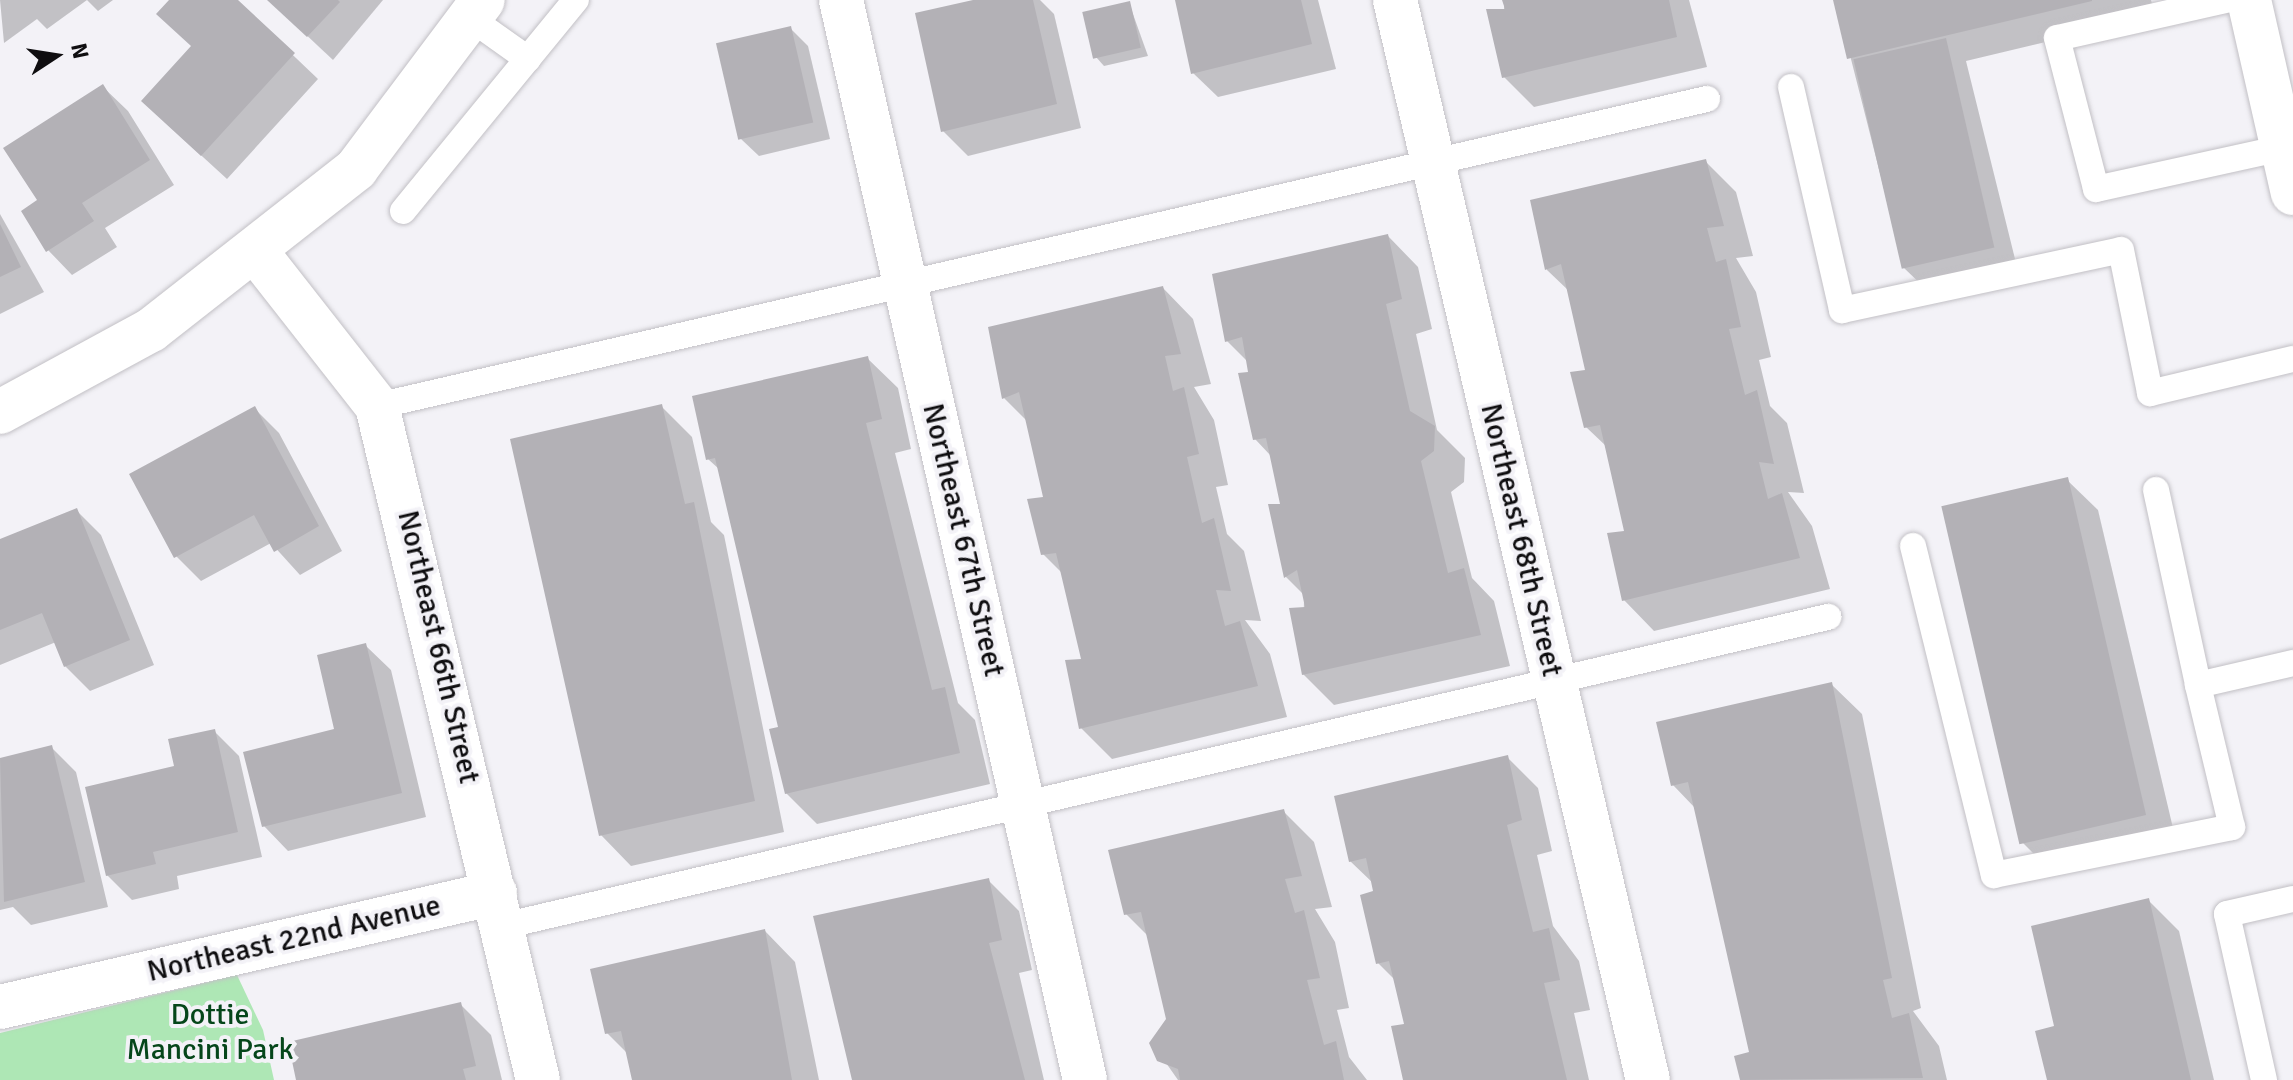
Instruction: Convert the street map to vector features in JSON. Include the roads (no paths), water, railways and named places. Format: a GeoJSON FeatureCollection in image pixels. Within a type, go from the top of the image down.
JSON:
{"type":"FeatureCollection","features":[{"type":"Feature","properties":{"kind":"street","name":"Northeast 67th Street"},"geometry":{"type":"LineString","coordinates":[[841,0],[1085,1080]]}},
{"type":"Feature","properties":{"kind":"street","name":"Northeast 68th Street"},"geometry":{"type":"LineString","coordinates":[[1395,0],[1648,1080]]}},
{"type":"Feature","properties":{"kind":"street"},"geometry":{"type":"LineString","coordinates":[[2249,0],[2283,102],[2282,148],[2293,193]]}},
{"type":"Feature","properties":{"kind":"street"},"geometry":{"type":"LineString","coordinates":[[0,412],[151,330],[257,253],[356,169],[476,9]]}},
{"type":"Feature","properties":{"kind":"street","name":"Northeast 66th Street"},"geometry":{"type":"LineString","coordinates":[[257,253],[377,406],[538,1080]]}},
{"type":"Feature","properties":{"kind":"street","name":"Northeast 22nd Avenue"},"geometry":{"type":"LineString","coordinates":[[0,1007],[499,910]]}},
{"type":"Feature","properties":{"kind":"lane"},"geometry":{"type":"LineString","coordinates":[[403,211],[576,0]]}},
{"type":"Feature","properties":{"kind":"lane"},"geometry":{"type":"LineString","coordinates":[[2226,0],[2057,38],[2096,189],[2282,148]]}},
{"type":"Feature","properties":{"kind":"lane"},"geometry":{"type":"LineString","coordinates":[[476,9],[528,59]]}},
{"type":"Feature","properties":{"kind":"lane"},"geometry":{"type":"LineString","coordinates":[[1791,87],[1842,310],[2121,250],[2150,393],[2293,359]]}},
{"type":"Feature","properties":{"kind":"lane"},"geometry":{"type":"LineString","coordinates":[[377,406],[904,280],[1707,99]]}},
{"type":"Feature","properties":{"kind":"lane"},"geometry":{"type":"LineString","coordinates":[[1913,546],[1994,875],[2232,827],[2156,490]]}},
{"type":"Feature","properties":{"kind":"lane"},"geometry":{"type":"LineString","coordinates":[[499,910],[1023,802],[1828,617]]}},
{"type":"Feature","properties":{"kind":"lane"},"geometry":{"type":"LineString","coordinates":[[2198,685],[2293,663]]}},
{"type":"Feature","properties":{"kind":"lane"},"geometry":{"type":"LineString","coordinates":[[2264,1080],[2227,914],[2293,899]]}},
{"type":"Feature","properties":{"kind":"park label","name":"Dottie Mancini Park"},"geometry":{"type":"Point","coordinates":[210,1032]}}]}
